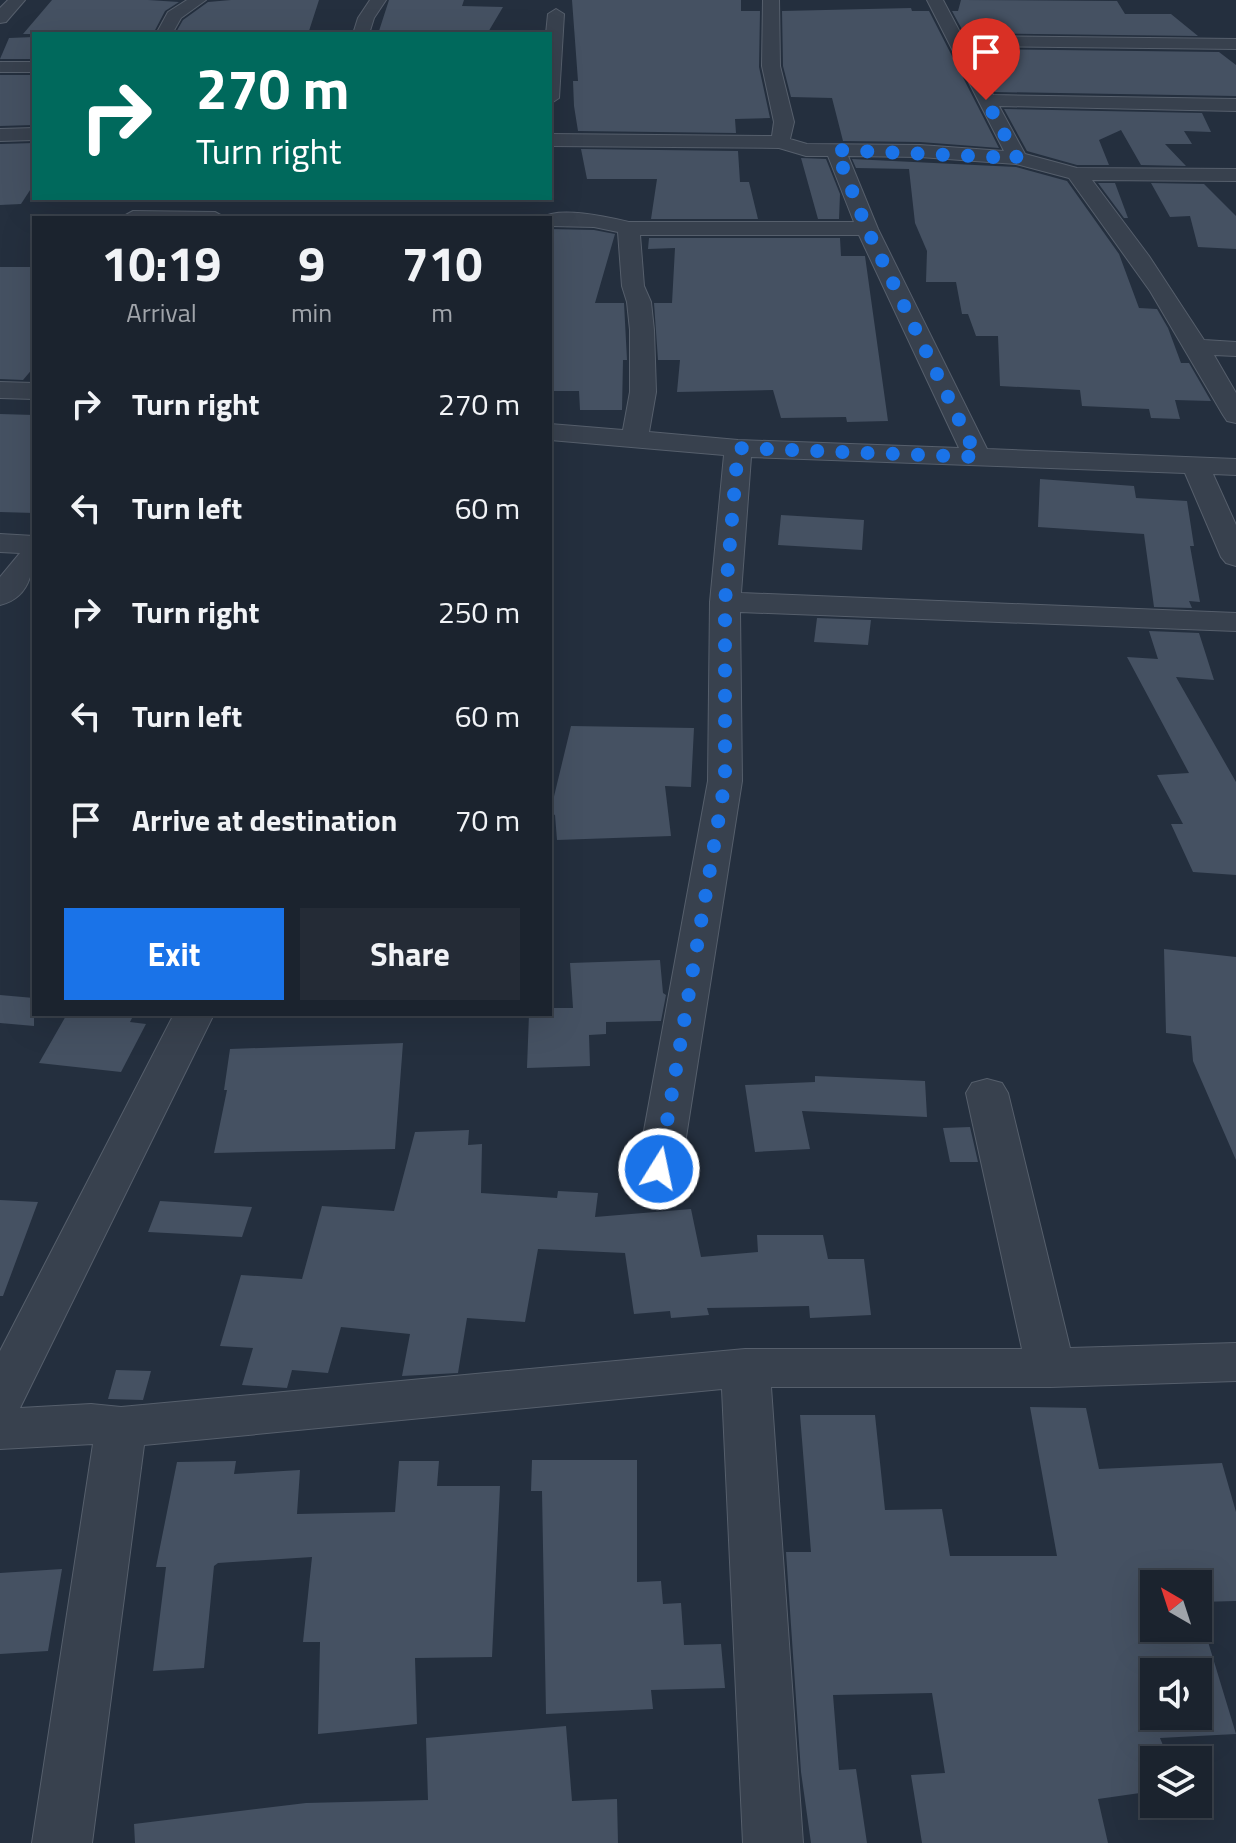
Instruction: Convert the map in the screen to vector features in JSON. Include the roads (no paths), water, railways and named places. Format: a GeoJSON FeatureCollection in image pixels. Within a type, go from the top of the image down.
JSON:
{"type":"FeatureCollection","features":[{"type":"Feature","properties":{"kind":"street"},"geometry":{"type":"LineString","coordinates":[[0,18],[17,0]]}},
{"type":"Feature","properties":{"kind":"street"},"geometry":{"type":"LineString","coordinates":[[165,32],[174,15],[198,0]]}},
{"type":"Feature","properties":{"kind":"street"},"geometry":{"type":"LineString","coordinates":[[362,32],[366,18],[378,0]]}},
{"type":"Feature","properties":{"kind":"street"},"geometry":{"type":"LineString","coordinates":[[771,0],[771,66],[784,122],[780,142]]}},
{"type":"Feature","properties":{"kind":"street"},"geometry":{"type":"LineString","coordinates":[[935,0],[1017,158]]}},
{"type":"Feature","properties":{"kind":"street"},"geometry":{"type":"LineString","coordinates":[[552,70],[556,14]]}},
{"type":"Feature","properties":{"kind":"street"},"geometry":{"type":"LineString","coordinates":[[958,41],[1236,44]]}},
{"type":"Feature","properties":{"kind":"street"},"geometry":{"type":"LineString","coordinates":[[0,67],[32,67]]}},
{"type":"Feature","properties":{"kind":"street"},"geometry":{"type":"LineString","coordinates":[[986,100],[1236,105]]}},
{"type":"Feature","properties":{"kind":"street"},"geometry":{"type":"LineString","coordinates":[[0,135],[32,134]]}},
{"type":"Feature","properties":{"kind":"street"},"geometry":{"type":"LineString","coordinates":[[552,140],[780,142],[806,150],[1017,158],[1076,174],[1236,175]]}},
{"type":"Feature","properties":{"kind":"street"},"geometry":{"type":"LineString","coordinates":[[836,150],[867,229],[977,457]]}},
{"type":"Feature","properties":{"kind":"street"},"geometry":{"type":"LineString","coordinates":[[1076,174],[1117,224],[1198,347],[1236,415]]}},
{"type":"Feature","properties":{"kind":"street"},"geometry":{"type":"LineString","coordinates":[[134,211],[192,216]]}},
{"type":"Feature","properties":{"kind":"street"},"geometry":{"type":"LineString","coordinates":[[552,220],[605,222],[629,228],[867,229]]}},
{"type":"Feature","properties":{"kind":"street"},"geometry":{"type":"LineString","coordinates":[[629,228],[633,286],[639,302],[642,330],[643,392],[635,440]]}},
{"type":"Feature","properties":{"kind":"street"},"geometry":{"type":"LineString","coordinates":[[1198,347],[1236,349]]}},
{"type":"Feature","properties":{"kind":"street"},"geometry":{"type":"LineString","coordinates":[[0,390],[32,391]]}},
{"type":"Feature","properties":{"kind":"street"},"geometry":{"type":"LineString","coordinates":[[552,432],[738,448],[1196,468],[1236,467]]}},
{"type":"Feature","properties":{"kind":"street"},"geometry":{"type":"LineString","coordinates":[[659,1169],[725,781],[725,602],[738,448]]}},
{"type":"Feature","properties":{"kind":"street"},"geometry":{"type":"LineString","coordinates":[[1196,468],[1236,557]]}},
{"type":"Feature","properties":{"kind":"street"},"geometry":{"type":"LineString","coordinates":[[0,543],[32,545]]}},
{"type":"Feature","properties":{"kind":"street"},"geometry":{"type":"LineString","coordinates":[[0,596],[32,557]]}},
{"type":"Feature","properties":{"kind":"street"},"geometry":{"type":"LineString","coordinates":[[725,602],[1236,622]]}},
{"type":"Feature","properties":{"kind":"street"},"geometry":{"type":"LineString","coordinates":[[0,1399],[193,1016]]}},
{"type":"Feature","properties":{"kind":"street"},"geometry":{"type":"LineString","coordinates":[[987,1093],[1051,1368]]}},
{"type":"Feature","properties":{"kind":"street"},"geometry":{"type":"LineString","coordinates":[[0,1429],[91,1424],[121,1427],[745,1368],[1051,1368],[1236,1362]]}},
{"type":"Feature","properties":{"kind":"street"},"geometry":{"type":"LineString","coordinates":[[745,1368],[773,1843]]}},
{"type":"Feature","properties":{"kind":"street"},"geometry":{"type":"LineString","coordinates":[[62,1843],[121,1427]]}}]}
